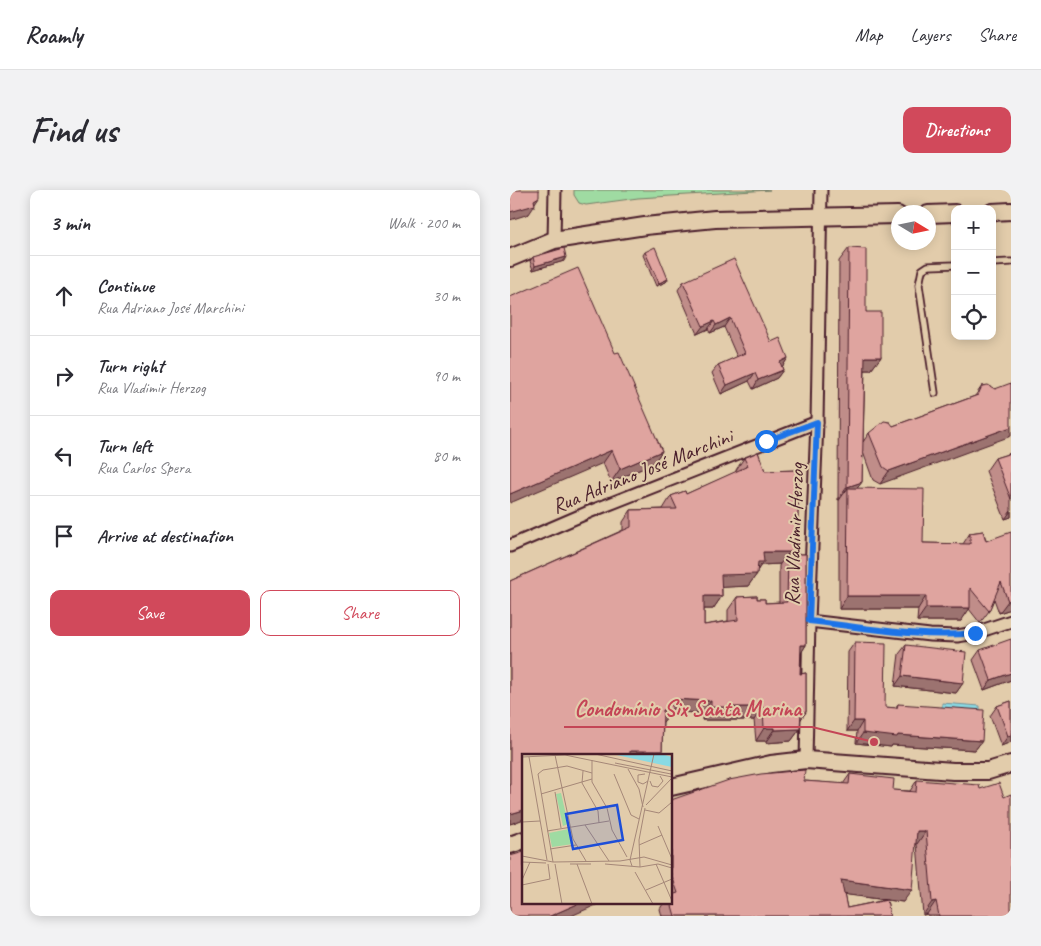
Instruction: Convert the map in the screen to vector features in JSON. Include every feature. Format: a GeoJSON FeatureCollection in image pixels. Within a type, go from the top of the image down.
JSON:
{"type":"FeatureCollection","features":[{"type":"Feature","properties":{"kind":"street"},"geometry":{"type":"LineString","coordinates":[[554,240],[555,190]]}},
{"type":"Feature","properties":{"kind":"street","name":"Rua Vladimir Herzog"},"geometry":{"type":"LineString","coordinates":[[806,760],[809,621],[817,422],[821,190]]}},
{"type":"Feature","properties":{"kind":"street"},"geometry":{"type":"LineString","coordinates":[[996,212],[1011,211]]}},
{"type":"Feature","properties":{"kind":"street"},"geometry":{"type":"LineString","coordinates":[[936,214],[951,213]]}},
{"type":"Feature","properties":{"kind":"street"},"geometry":{"type":"LineString","coordinates":[[510,258],[554,240],[645,226],[715,219],[891,215]]}},
{"type":"Feature","properties":{"kind":"street","name":"Rua Adriano José Marchini"},"geometry":{"type":"LineString","coordinates":[[510,546],[599,508],[817,422]]}},
{"type":"Feature","properties":{"kind":"street"},"geometry":{"type":"LineString","coordinates":[[809,621],[930,635],[956,636],[975,633],[1011,621]]}},
{"type":"Feature","properties":{"kind":"street"},"geometry":{"type":"LineString","coordinates":[[672,787],[771,764],[806,760],[953,771],[988,770],[1011,764]]}},
{"type":"Feature","properties":{"kind":"street"},"geometry":{"type":"LineString","coordinates":[[510,845],[522,841]]}},
{"type":"Feature","properties":{"kind":"lane"},"geometry":{"type":"LineString","coordinates":[[996,263],[1011,262]]}},
{"type":"Feature","properties":{"kind":"lane"},"geometry":{"type":"LineString","coordinates":[[935,393],[919,285],[922,270],[928,266],[951,265]]}},
{"type":"Feature","properties":{"kind":"green space"},"geometry":{"type":"Polygon","coordinates":[[[574,190],[770,190],[638,198],[586,205],[579,203],[574,195],[574,190]]]}},
{"type":"Feature","properties":{"kind":"water"},"geometry":{"type":"Polygon","coordinates":[[[942,703],[980,706],[980,713],[942,711],[942,703]]]}},
{"type":"Feature","properties":{"kind":"building"},"geometry":{"type":"Polygon","coordinates":[[[510,190],[539,190],[539,197],[534,200],[535,205],[510,212],[510,190]]]}},
{"type":"Feature","properties":{"kind":"building"},"geometry":{"type":"Polygon","coordinates":[[[655,247],[668,279],[659,283],[645,252],[655,247]]]}},
{"type":"Feature","properties":{"kind":"building"},"geometry":{"type":"Polygon","coordinates":[[[564,248],[566,257],[535,266],[533,257],[564,248]]]}},
{"type":"Feature","properties":{"kind":"building"},"geometry":{"type":"Polygon","coordinates":[[[849,248],[866,249],[866,312],[881,312],[881,357],[865,357],[862,482],[847,487],[849,248]]]}},
{"type":"Feature","properties":{"kind":"building"},"geometry":{"type":"Polygon","coordinates":[[[734,259],[771,342],[780,338],[788,358],[780,362],[783,370],[758,380],[755,373],[727,385],[718,365],[745,353],[730,318],[716,325],[714,321],[703,326],[683,282],[734,259]]]}},
{"type":"Feature","properties":{"kind":"building"},"geometry":{"type":"Polygon","coordinates":[[[578,268],[615,353],[619,352],[662,451],[620,469],[612,450],[510,494],[510,297],[578,268]]]}},
{"type":"Feature","properties":{"kind":"building"},"geometry":{"type":"Polygon","coordinates":[[[1011,383],[1011,427],[889,471],[883,467],[869,433],[884,421],[890,422],[893,426],[978,395],[982,386],[988,385],[995,389],[1011,383]]]}},
{"type":"Feature","properties":{"kind":"building"},"geometry":{"type":"Polygon","coordinates":[[[758,452],[765,471],[799,470],[797,552],[763,552],[764,562],[758,562],[757,574],[721,575],[722,596],[704,596],[704,625],[738,620],[737,597],[757,596],[757,599],[765,599],[765,603],[787,602],[788,554],[806,554],[806,645],[801,645],[800,674],[806,673],[806,712],[801,712],[800,729],[775,730],[775,728],[764,728],[763,707],[711,707],[711,701],[672,699],[672,710],[663,710],[662,751],[630,751],[630,754],[522,754],[522,811],[510,814],[510,581],[631,527],[631,510],[677,509],[671,496],[685,491],[686,494],[748,466],[744,458],[758,452]]]}},
{"type":"Feature","properties":{"kind":"building"},"geometry":{"type":"Polygon","coordinates":[[[1011,453],[1011,499],[995,458],[1011,453]]]}},
{"type":"Feature","properties":{"kind":"building"},"geometry":{"type":"Polygon","coordinates":[[[848,488],[924,489],[923,543],[970,544],[970,533],[983,531],[986,541],[1011,532],[1011,600],[1008,601],[1001,582],[989,611],[970,588],[970,608],[926,608],[926,596],[847,596],[848,488]]]}},
{"type":"Feature","properties":{"kind":"building"},"geometry":{"type":"Polygon","coordinates":[[[1011,639],[1011,673],[991,680],[980,650],[1011,639]]]}},
{"type":"Feature","properties":{"kind":"building"},"geometry":{"type":"Polygon","coordinates":[[[855,642],[886,643],[885,707],[897,708],[898,704],[984,710],[982,741],[898,735],[897,737],[863,733],[863,721],[854,721],[855,642]]]}},
{"type":"Feature","properties":{"kind":"building"},"geometry":{"type":"Polygon","coordinates":[[[906,645],[966,652],[963,683],[902,676],[906,645]]]}},
{"type":"Feature","properties":{"kind":"building"},"geometry":{"type":"Polygon","coordinates":[[[1011,701],[1011,735],[1008,736],[997,706],[1011,701]]]}},
{"type":"Feature","properties":{"kind":"building"},"geometry":{"type":"Polygon","coordinates":[[[805,770],[804,781],[849,784],[850,774],[894,779],[893,790],[916,792],[917,780],[979,785],[980,789],[999,783],[1004,797],[1011,794],[1011,916],[939,916],[936,901],[932,902],[926,831],[917,831],[912,890],[841,880],[847,908],[887,900],[890,916],[675,916],[672,904],[672,895],[678,893],[672,876],[672,800],[729,780],[761,774],[805,770]]]}},
{"type":"Feature","properties":{"kind":"building"},"geometry":{"type":"Polygon","coordinates":[[[522,853],[522,904],[577,904],[550,916],[510,916],[510,856],[522,853]]]}},
{"type":"Feature","properties":{"kind":"place","name":"Condomínio Six Santa Marina"},"geometry":{"type":"Point","coordinates":[874,742]}},
{"type":"Feature","properties":{"kind":"route"},"geometry":{"type":"LineString","coordinates":[[766,441],[817,422],[809,621],[930,635],[956,636],[975,633]]}}]}
